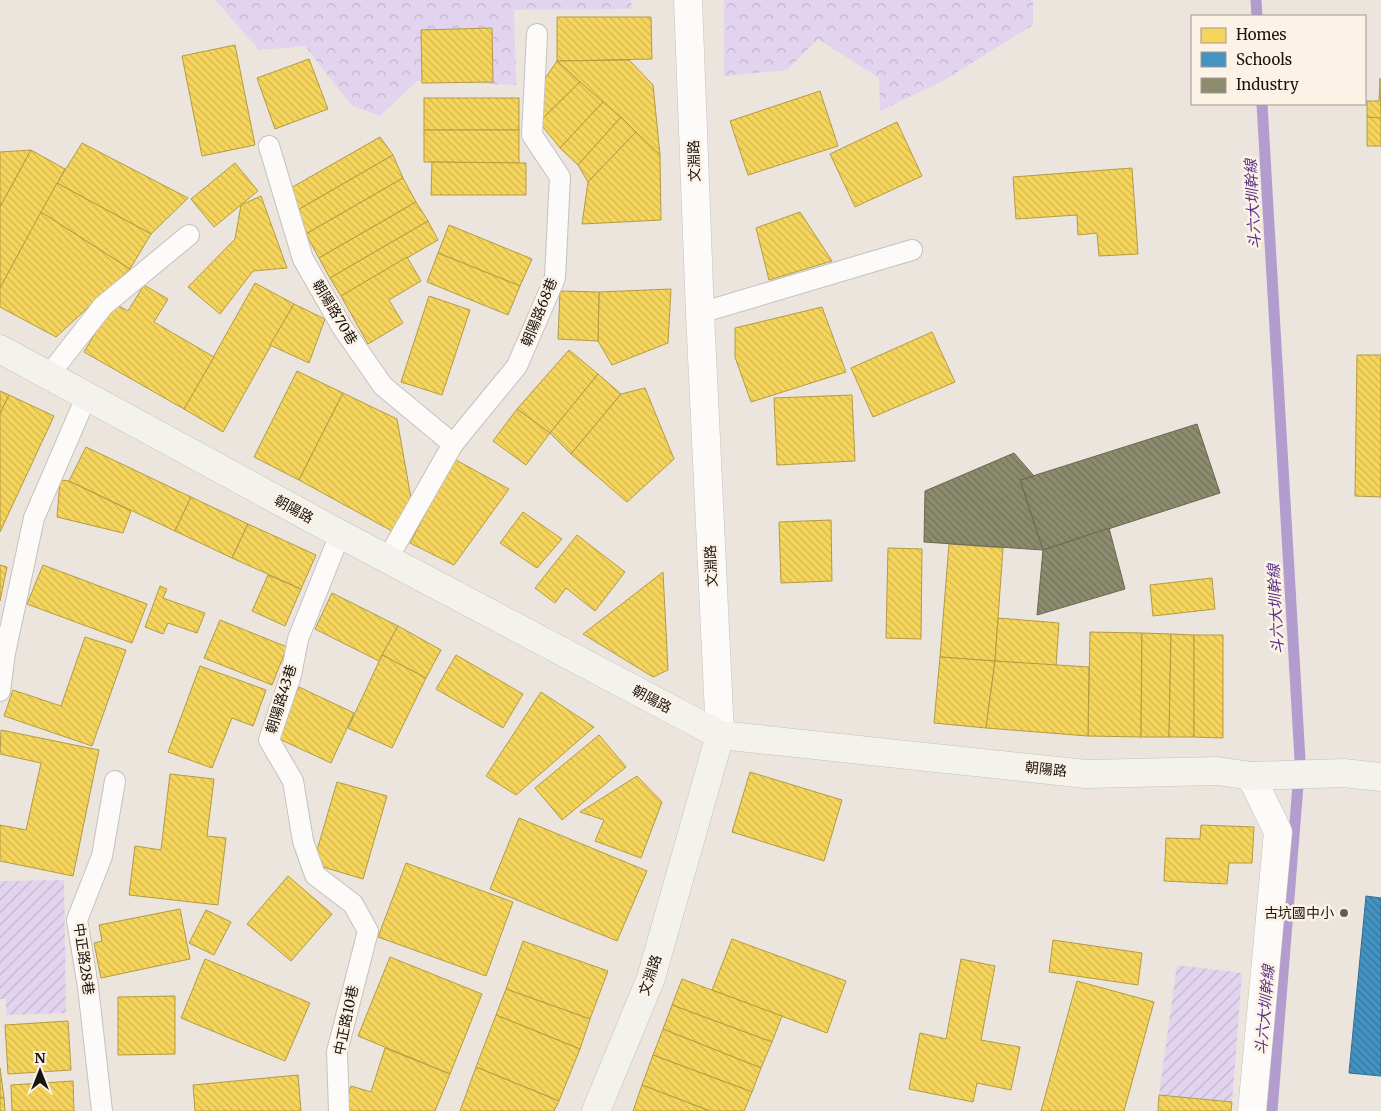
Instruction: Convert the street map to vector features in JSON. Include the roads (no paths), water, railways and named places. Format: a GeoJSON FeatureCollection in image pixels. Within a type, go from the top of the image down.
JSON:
{"type":"FeatureCollection","features":[{"type":"Feature","properties":{"kind":"main road","name":"朝陽路"},"geometry":{"type":"LineString","coordinates":[[0,349],[340,534],[720,735],[1086,774],[1217,771],[1251,776],[1344,773],[1381,777]]}},
{"type":"Feature","properties":{"kind":"main road","name":"文淵路"},"geometry":{"type":"LineString","coordinates":[[596,1111],[651,978],[720,735]]}},
{"type":"Feature","properties":{"kind":"street","name":"文淵路"},"geometry":{"type":"LineString","coordinates":[[688,0],[700,313],[720,735]]}},
{"type":"Feature","properties":{"kind":"street"},"geometry":{"type":"LineString","coordinates":[[1251,776],[1278,832],[1252,1111]]}},
{"type":"Feature","properties":{"kind":"lane","name":"朝陽路68巷"},"geometry":{"type":"LineString","coordinates":[[388,558],[453,444],[517,366],[555,278],[560,177],[532,135],[537,34]]}},
{"type":"Feature","properties":{"kind":"lane","name":"朝陽路70巷"},"geometry":{"type":"LineString","coordinates":[[269,146],[303,259],[342,327],[383,386],[453,444]]}},
{"type":"Feature","properties":{"kind":"lane"},"geometry":{"type":"LineString","coordinates":[[49,375],[103,306],[189,235]]}},
{"type":"Feature","properties":{"kind":"lane"},"geometry":{"type":"LineString","coordinates":[[700,313],[912,250]]}},
{"type":"Feature","properties":{"kind":"lane"},"geometry":{"type":"LineString","coordinates":[[0,691],[34,518],[87,395]]}},
{"type":"Feature","properties":{"kind":"lane","name":"朝陽路43巷"},"geometry":{"type":"LineString","coordinates":[[340,534],[298,639],[291,675],[269,740],[292,781],[303,840],[315,875],[353,904],[368,931]]}},
{"type":"Feature","properties":{"kind":"lane","name":"中正路28巷"},"geometry":{"type":"LineString","coordinates":[[102,1111],[97,1054],[77,920],[102,856],[116,781]]}},
{"type":"Feature","properties":{"kind":"lane","name":"中正路10巷"},"geometry":{"type":"LineString","coordinates":[[339,1111],[337,1052],[368,931]]}},
{"type":"Feature","properties":{"kind":"waterway","name":"斗六大圳幹線"},"geometry":{"type":"LineString","coordinates":[[1256,0],[1257,15]]}},
{"type":"Feature","properties":{"kind":"waterway","name":"斗六大圳幹線"},"geometry":{"type":"LineString","coordinates":[[1262,105],[1300,760],[1272,1111]]}},
{"type":"Feature","properties":{"kind":"place","name":"古坑國中小"},"geometry":{"type":"Point","coordinates":[1344,913]}}]}
